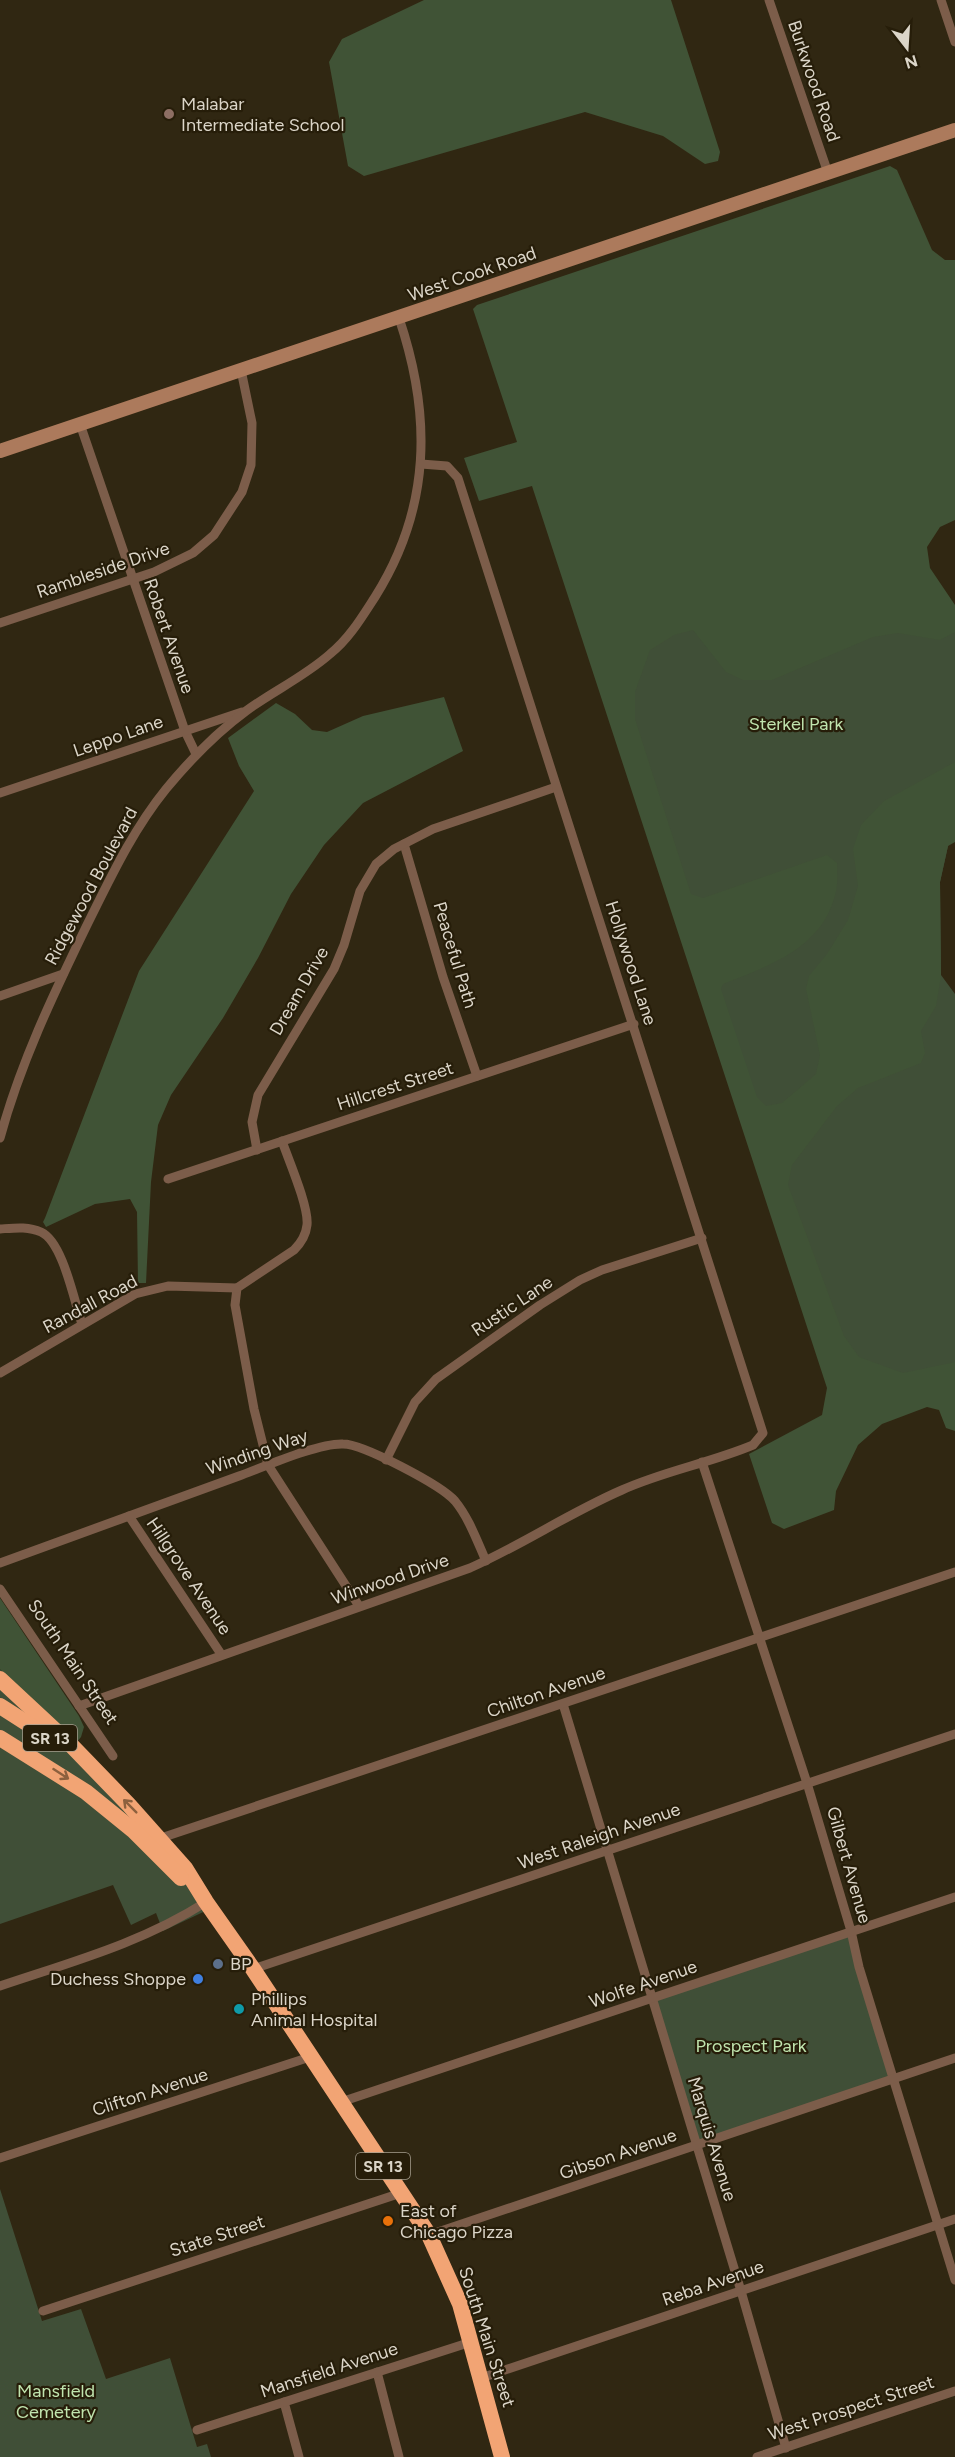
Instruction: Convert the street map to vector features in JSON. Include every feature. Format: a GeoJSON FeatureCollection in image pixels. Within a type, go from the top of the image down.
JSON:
{"type":"FeatureCollection","features":[{"type":"Feature","properties":{"kind":"highway"},"geometry":{"type":"LineString","coordinates":[[0,1679],[71,1745],[98,1775]]}},
{"type":"Feature","properties":{"kind":"highway","name":"SR 13"},"geometry":{"type":"LineString","coordinates":[[0,1706],[44,1734],[98,1775]]}},
{"type":"Feature","properties":{"kind":"highway","name":"South Main Street"},"geometry":{"type":"LineString","coordinates":[[0,1738],[72,1781],[154,1841],[185,1868],[429,2235],[456,2295],[502,2457]]}},
{"type":"Feature","properties":{"kind":"highway","name":"South Main Street"},"geometry":{"type":"LineString","coordinates":[[98,1775],[154,1841]]}},
{"type":"Feature","properties":{"kind":"main road","name":"West Cook Road"},"geometry":{"type":"LineString","coordinates":[[0,451],[955,130]]}},
{"type":"Feature","properties":{"kind":"street","name":"Burkwood Road"},"geometry":{"type":"LineString","coordinates":[[769,0],[828,173]]}},
{"type":"Feature","properties":{"kind":"street"},"geometry":{"type":"LineString","coordinates":[[941,0],[955,42]]}},
{"type":"Feature","properties":{"kind":"street","name":"Ridgewood Boulevard"},"geometry":{"type":"LineString","coordinates":[[0,1138],[23,1066],[63,975],[137,828],[196,754],[247,711],[333,652],[357,625],[391,570],[411,516],[421,464],[422,435],[417,394],[399,318]]}},
{"type":"Feature","properties":{"kind":"street","name":"Rambleside Drive"},"geometry":{"type":"LineString","coordinates":[[0,623],[182,560],[205,544],[224,523],[242,492],[251,465],[254,437],[250,406],[241,370]]}},
{"type":"Feature","properties":{"kind":"street","name":"Robert Avenue"},"geometry":{"type":"LineString","coordinates":[[80,424],[185,731],[196,754]]}},
{"type":"Feature","properties":{"kind":"street","name":"Hollywood Lane"},"geometry":{"type":"LineString","coordinates":[[421,464],[447,466],[458,478],[763,1432],[753,1445],[702,1462]]}},
{"type":"Feature","properties":{"kind":"street","name":"Leppo Lane"},"geometry":{"type":"LineString","coordinates":[[0,793],[247,711]]}},
{"type":"Feature","properties":{"kind":"street","name":"Dream Drive"},"geometry":{"type":"LineString","coordinates":[[257,1150],[252,1122],[261,1088],[334,969],[364,883],[376,864],[386,854],[433,829],[556,788]]}},
{"type":"Feature","properties":{"kind":"street","name":"Peaceful Path"},"geometry":{"type":"LineString","coordinates":[[404,844],[443,977],[477,1076]]}},
{"type":"Feature","properties":{"kind":"street"},"geometry":{"type":"LineString","coordinates":[[0,996],[63,975]]}},
{"type":"Feature","properties":{"kind":"street","name":"Hillcrest Street"},"geometry":{"type":"LineString","coordinates":[[168,1179],[634,1024]]}},
{"type":"Feature","properties":{"kind":"street"},"geometry":{"type":"LineString","coordinates":[[282,1142],[304,1208],[307,1227],[300,1244],[294,1250],[237,1288],[235,1305],[254,1409],[268,1465],[359,1606]]}},
{"type":"Feature","properties":{"kind":"street"},"geometry":{"type":"LineString","coordinates":[[0,1229],[33,1229],[49,1237],[59,1255],[82,1324]]}},
{"type":"Feature","properties":{"kind":"street","name":"Rustic Lane"},"geometry":{"type":"LineString","coordinates":[[386,1460],[415,1402],[424,1390],[459,1362],[580,1280],[602,1270],[702,1238]]}},
{"type":"Feature","properties":{"kind":"street","name":"Randall Road"},"geometry":{"type":"LineString","coordinates":[[0,1373],[135,1294],[158,1288],[237,1288]]}},
{"type":"Feature","properties":{"kind":"street","name":"Winding Way"},"geometry":{"type":"LineString","coordinates":[[0,1563],[268,1465],[318,1449],[344,1444],[355,1446],[386,1460],[434,1485],[455,1501],[470,1526],[486,1561]]}},
{"type":"Feature","properties":{"kind":"street","name":"Winwood Drive"},"geometry":{"type":"LineString","coordinates":[[79,1706],[486,1561],[528,1541],[594,1503],[655,1477],[702,1462]]}},
{"type":"Feature","properties":{"kind":"street","name":"Gilbert Avenue"},"geometry":{"type":"LineString","coordinates":[[702,1462],[807,1783],[851,1931],[859,1967],[955,2280]]}},
{"type":"Feature","properties":{"kind":"street","name":"Hillgrove Avenue"},"geometry":{"type":"LineString","coordinates":[[129,1516],[221,1654]]}},
{"type":"Feature","properties":{"kind":"street","name":"Chilton Avenue"},"geometry":{"type":"LineString","coordinates":[[154,1841],[955,1572]]}},
{"type":"Feature","properties":{"kind":"street","name":"South Main Street"},"geometry":{"type":"LineString","coordinates":[[0,1589],[113,1756]]}},
{"type":"Feature","properties":{"kind":"street","name":"Marquis Avenue"},"geometry":{"type":"LineString","coordinates":[[563,1704],[741,2291],[786,2448]]}},
{"type":"Feature","properties":{"kind":"street","name":"West Raleigh Avenue"},"geometry":{"type":"LineString","coordinates":[[253,1970],[955,1734]]}},
{"type":"Feature","properties":{"kind":"street","name":"Wolfe Avenue"},"geometry":{"type":"LineString","coordinates":[[341,2102],[955,1897]]}},
{"type":"Feature","properties":{"kind":"street"},"geometry":{"type":"LineString","coordinates":[[0,1986],[143,1937],[180,1919],[206,1902]]}},
{"type":"Feature","properties":{"kind":"street","name":"Clifton Avenue"},"geometry":{"type":"LineString","coordinates":[[0,2158],[310,2057]]}},
{"type":"Feature","properties":{"kind":"street","name":"Gibson Avenue"},"geometry":{"type":"LineString","coordinates":[[429,2235],[955,2058]]}},
{"type":"Feature","properties":{"kind":"street","name":"State Street"},"geometry":{"type":"LineString","coordinates":[[43,2311],[401,2193]]}},
{"type":"Feature","properties":{"kind":"street","name":"Reba Avenue"},"geometry":{"type":"LineString","coordinates":[[481,2378],[955,2220]]}},
{"type":"Feature","properties":{"kind":"street","name":"Mansfield Avenue"},"geometry":{"type":"LineString","coordinates":[[197,2430],[471,2342]]}},
{"type":"Feature","properties":{"kind":"street"},"geometry":{"type":"LineString","coordinates":[[377,2372],[399,2457]]}},
{"type":"Feature","properties":{"kind":"street","name":"West Prospect Street"},"geometry":{"type":"LineString","coordinates":[[757,2457],[955,2391]]}},
{"type":"Feature","properties":{"kind":"street"},"geometry":{"type":"LineString","coordinates":[[284,2402],[299,2457]]}},
{"type":"Feature","properties":{"kind":"green space"},"geometry":{"type":"Polygon","coordinates":[[[424,0],[671,0],[720,152],[718,161],[705,164],[663,136],[585,112],[364,176],[348,166],[329,62],[342,39],[424,0]]]}},
{"type":"Feature","properties":{"kind":"green space"},"geometry":{"type":"Polygon","coordinates":[[[890,166],[897,170],[932,250],[945,260],[955,260],[955,520],[940,527],[927,547],[930,568],[955,605],[955,632],[940,640],[898,633],[873,637],[772,680],[743,680],[726,672],[693,630],[674,635],[650,650],[635,692],[635,719],[691,894],[703,898],[827,855],[837,863],[836,891],[830,911],[820,927],[793,952],[723,984],[721,989],[757,1097],[766,1106],[782,1103],[816,1074],[820,1055],[806,989],[809,976],[827,954],[848,920],[858,886],[853,849],[861,825],[884,801],[955,762],[955,842],[948,846],[940,882],[941,976],[936,1006],[921,1031],[925,1053],[921,1063],[858,1088],[837,1106],[792,1165],[788,1185],[844,1336],[859,1357],[903,1373],[955,1362],[955,1431],[946,1428],[939,1410],[927,1407],[882,1424],[858,1445],[836,1491],[834,1510],[784,1529],[772,1523],[749,1454],[822,1415],[827,1388],[532,486],[479,501],[464,458],[517,442],[473,309],[477,305],[890,166]]]}},
{"type":"Feature","properties":{"kind":"green space","name":"Sterkel Park"},"geometry":{"type":"Polygon","coordinates":[[[955,605],[955,828],[948,846],[940,882],[941,975],[955,994],[955,1390],[860,1422],[593,622],[955,605]]]}},
{"type":"Feature","properties":{"kind":"green space"},"geometry":{"type":"Polygon","coordinates":[[[444,697],[463,751],[363,803],[324,845],[291,894],[258,958],[223,1018],[171,1095],[158,1125],[151,1182],[146,1283],[138,1283],[137,1212],[130,1199],[95,1204],[46,1227],[43,1222],[139,971],[254,791],[239,766],[228,738],[276,703],[295,714],[312,730],[327,732],[363,716],[444,697]]]}},
{"type":"Feature","properties":{"kind":"green space"},"geometry":{"type":"Polygon","coordinates":[[[0,1598],[79,1716],[84,1727],[76,1743],[0,1669],[0,1598]]]}},
{"type":"Feature","properties":{"kind":"green space"},"geometry":{"type":"Polygon","coordinates":[[[0,1669],[49,1716],[216,1906],[163,1931],[156,1913],[131,1925],[113,1885],[0,1924],[0,1669]]]}},
{"type":"Feature","properties":{"kind":"green space","name":"Prospect Park"},"geometry":{"type":"Polygon","coordinates":[[[851,1931],[894,2079],[696,2145],[653,1998],[851,1931]]]}},
{"type":"Feature","properties":{"kind":"green space","name":"Mansfield Cemetery"},"geometry":{"type":"Polygon","coordinates":[[[0,2189],[42,2321],[81,2309],[106,2379],[170,2358],[197,2447],[207,2444],[211,2457],[0,2457],[0,2189]]]}},
{"type":"Feature","properties":{"kind":"place","name":"Malabar Intermediate School"},"geometry":{"type":"Point","coordinates":[169,114]}},
{"type":"Feature","properties":{"kind":"place","name":"BP"},"geometry":{"type":"Point","coordinates":[218,1964]}},
{"type":"Feature","properties":{"kind":"place","name":"Duchess Shoppe"},"geometry":{"type":"Point","coordinates":[198,1979]}},
{"type":"Feature","properties":{"kind":"place","name":"Phillips Animal Hospital"},"geometry":{"type":"Point","coordinates":[239,2009]}},
{"type":"Feature","properties":{"kind":"place","name":"East of Chicago Pizza"},"geometry":{"type":"Point","coordinates":[388,2221]}}]}
